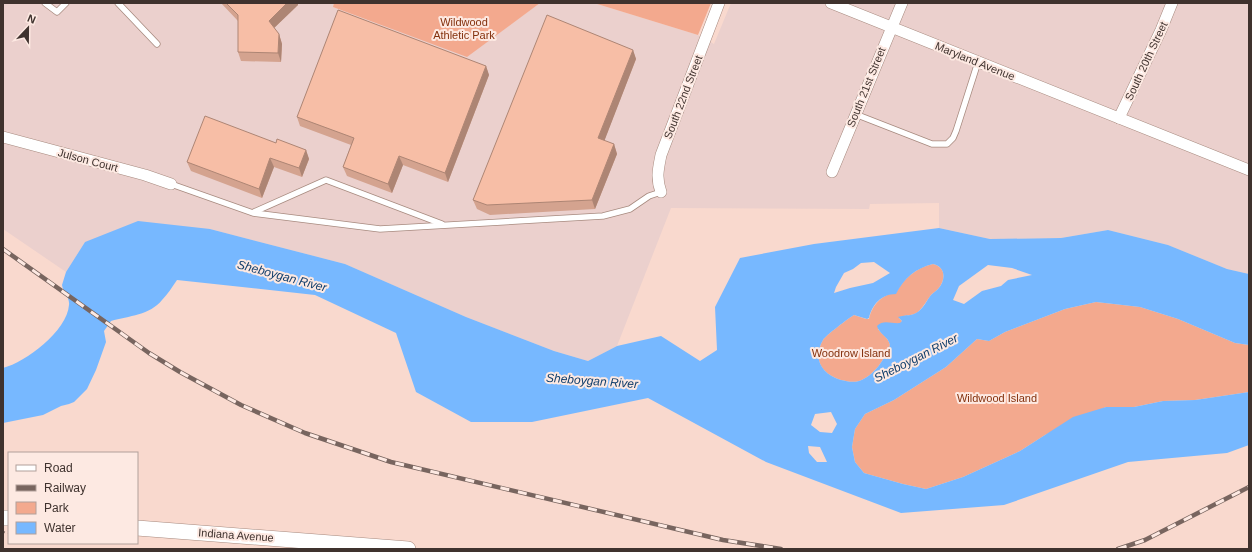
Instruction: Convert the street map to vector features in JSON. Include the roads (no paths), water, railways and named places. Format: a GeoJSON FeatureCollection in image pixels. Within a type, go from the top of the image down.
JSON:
{"type":"FeatureCollection","features":[{"type":"Feature","properties":{"kind":"main road","name":"Indiana Avenue"},"geometry":{"type":"LineString","coordinates":[[138,528],[408,549]]}},
{"type":"Feature","properties":{"kind":"street","name":"South 22nd Street"},"geometry":{"type":"LineString","coordinates":[[661,192],[657,181],[661,155],[719,3]]}},
{"type":"Feature","properties":{"kind":"street","name":"Maryland Avenue"},"geometry":{"type":"LineString","coordinates":[[831,3],[1249,170]]}},
{"type":"Feature","properties":{"kind":"street","name":"South 21st Street"},"geometry":{"type":"LineString","coordinates":[[832,172],[902,3]]}},
{"type":"Feature","properties":{"kind":"street","name":"South 20th Street"},"geometry":{"type":"LineString","coordinates":[[1119,118],[1161,30],[1172,3]]}},
{"type":"Feature","properties":{"kind":"street","name":"Julson Court"},"geometry":{"type":"LineString","coordinates":[[3,138],[145,175],[171,184]]}},
{"type":"Feature","properties":{"kind":"lane"},"geometry":{"type":"LineString","coordinates":[[45,3],[58,12],[66,3]]}},
{"type":"Feature","properties":{"kind":"lane"},"geometry":{"type":"LineString","coordinates":[[118,3],[157,44]]}},
{"type":"Feature","properties":{"kind":"lane"},"geometry":{"type":"LineString","coordinates":[[855,114],[932,144],[947,144],[956,131],[978,62]]}},
{"type":"Feature","properties":{"kind":"lane"},"geometry":{"type":"LineString","coordinates":[[253,213],[326,180],[444,225]]}},
{"type":"Feature","properties":{"kind":"lane"},"geometry":{"type":"LineString","coordinates":[[171,184],[253,213],[380,229],[603,216],[630,208],[649,196],[661,192]]}},
{"type":"Feature","properties":{"kind":"water","name":"Sheboygan River"},"geometry":{"type":"Polygon","coordinates":[[[138,221],[210,229],[345,264],[466,317],[554,351],[588,361],[617,346],[661,336],[700,361],[717,350],[715,307],[740,258],[814,244],[939,228],[990,239],[1061,238],[1108,230],[1168,245],[1227,269],[1249,274],[1249,345],[1235,343],[1178,319],[1140,307],[1096,302],[1065,309],[1005,332],[989,341],[977,339],[946,367],[894,400],[865,414],[855,429],[852,447],[855,462],[864,473],[926,489],[963,477],[1020,451],[1073,417],[1106,407],[1134,407],[1163,401],[1195,400],[1249,392],[1249,445],[1227,453],[1128,462],[1004,505],[901,513],[766,462],[648,398],[532,422],[471,422],[416,392],[396,333],[315,295],[177,280],[164,298],[152,309],[111,321],[104,331],[106,342],[96,370],[87,389],[74,402],[61,406],[43,415],[3,423],[3,368],[23,359],[44,344],[61,325],[67,315],[69,305],[62,285],[66,272],[85,242],[138,221]],[[874,262],[861,263],[844,273],[834,293],[873,283],[890,273],[874,262]],[[933,264],[911,274],[896,294],[891,294],[878,301],[872,309],[869,318],[867,319],[854,315],[837,327],[823,340],[818,353],[824,370],[841,380],[852,382],[864,379],[874,371],[882,361],[890,345],[877,326],[885,322],[900,323],[902,321],[898,317],[916,313],[941,285],[943,274],[940,268],[933,264]],[[988,265],[959,286],[953,300],[964,304],[982,291],[1001,286],[1008,280],[1032,275],[1012,268],[988,265]],[[831,412],[815,414],[811,425],[820,432],[832,433],[837,424],[831,412]],[[808,446],[809,453],[817,462],[827,462],[820,447],[808,446]]]}},
{"type":"Feature","properties":{"kind":"railway"},"geometry":{"type":"LineString","coordinates":[[3,249],[149,353],[180,372],[241,405],[305,433],[391,462],[723,540],[781,549]]}},
{"type":"Feature","properties":{"kind":"railway"},"geometry":{"type":"LineString","coordinates":[[1118,549],[1145,540],[1249,487]]}},
{"type":"Feature","properties":{"kind":"park label","name":"Wildwood Athletic Park"},"geometry":{"type":"Point","coordinates":[464,28]}},
{"type":"Feature","properties":{"kind":"park label","name":"Woodrow Island"},"geometry":{"type":"Point","coordinates":[851,353]}},
{"type":"Feature","properties":{"kind":"park label","name":"Wildwood Island"},"geometry":{"type":"Point","coordinates":[997,398]}}]}
